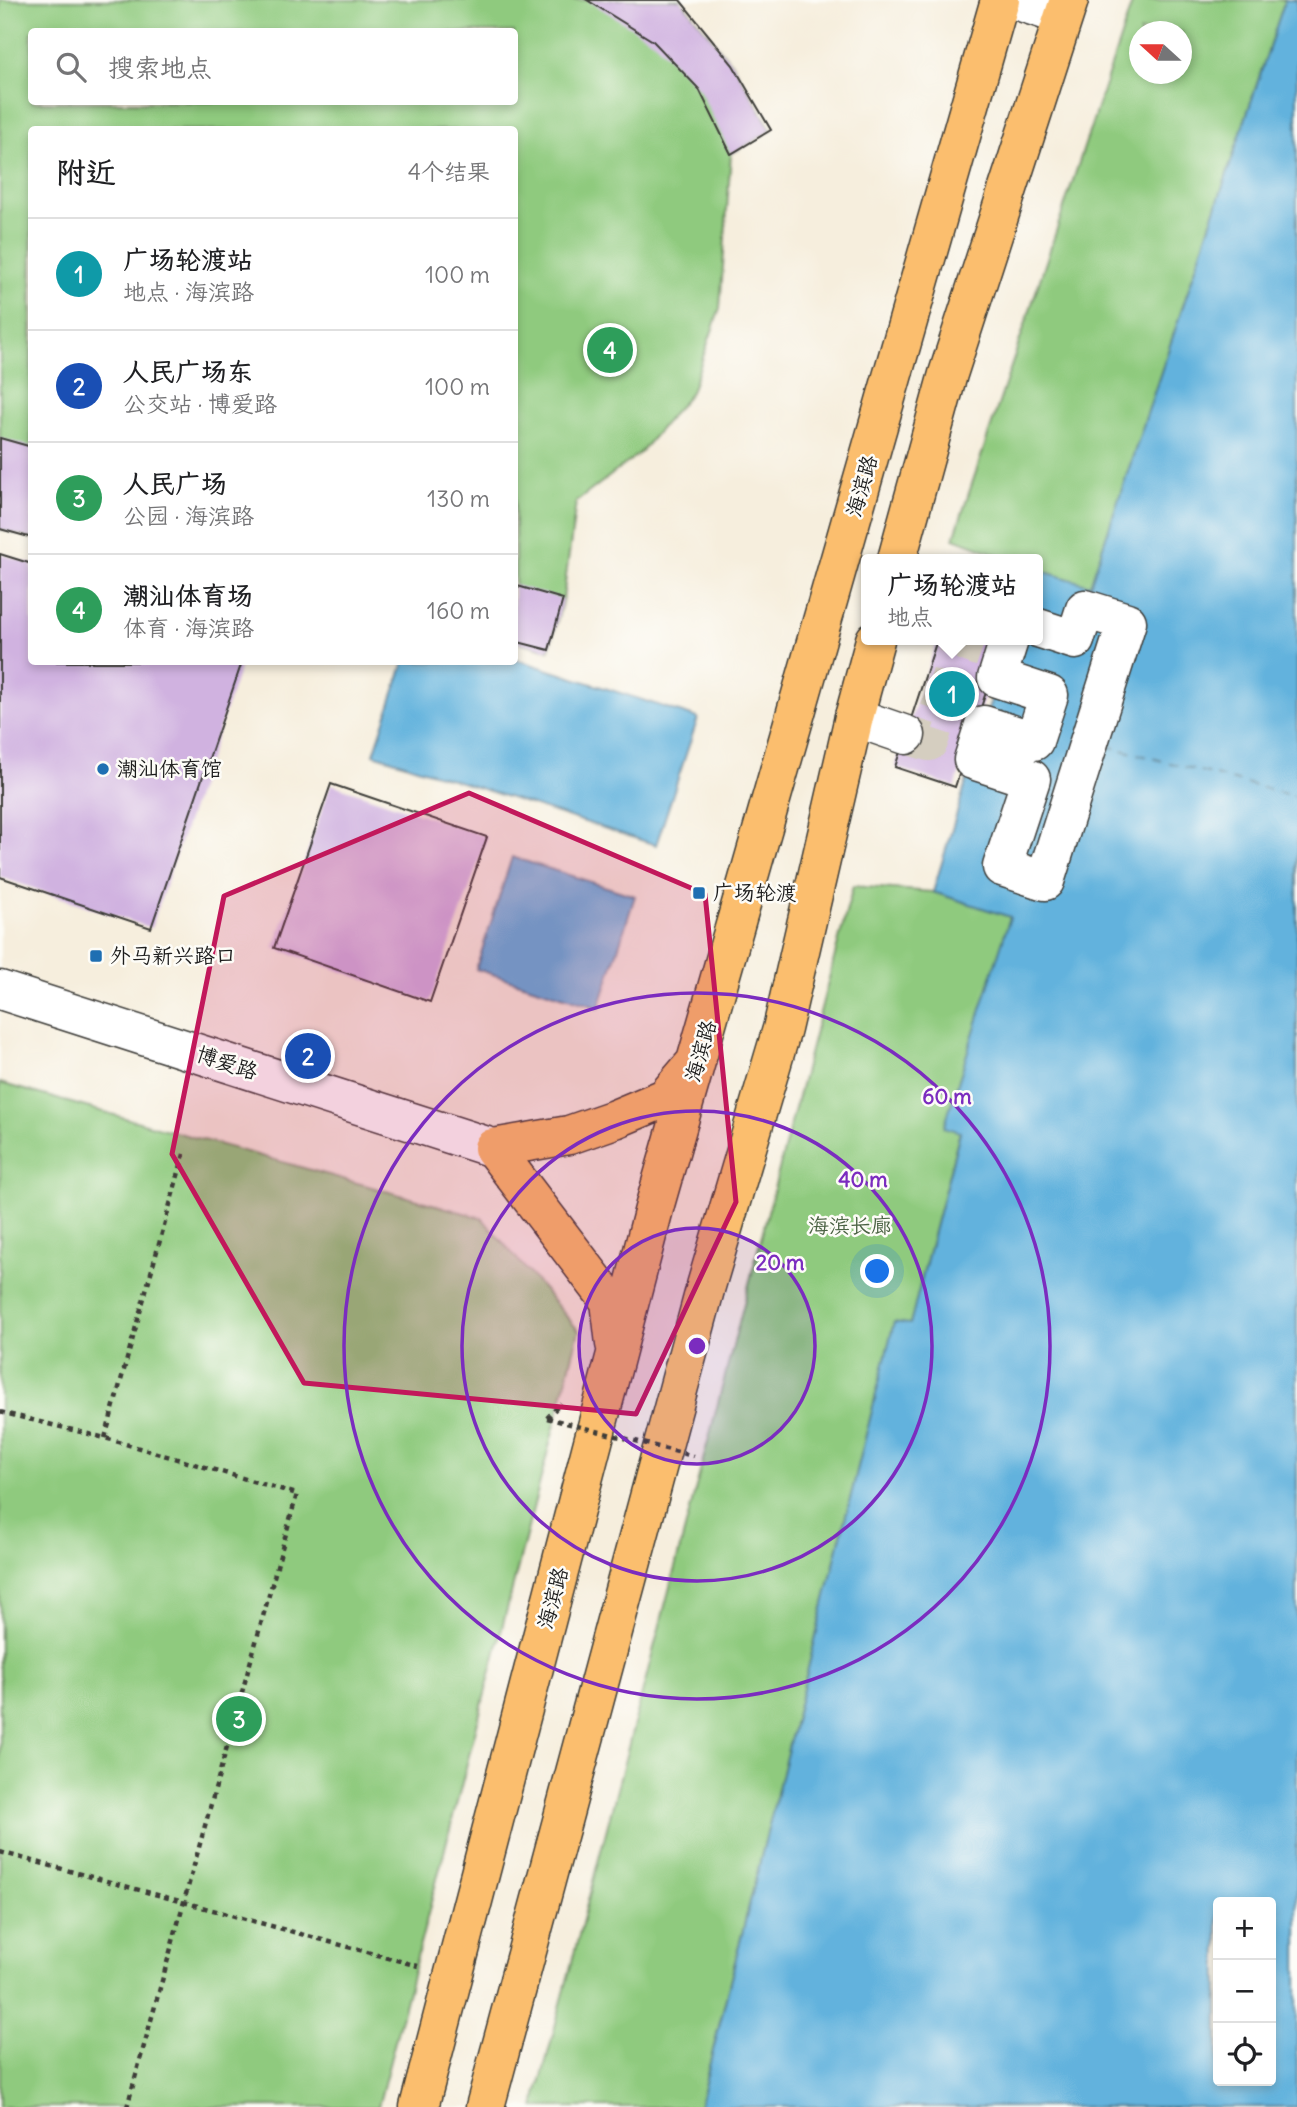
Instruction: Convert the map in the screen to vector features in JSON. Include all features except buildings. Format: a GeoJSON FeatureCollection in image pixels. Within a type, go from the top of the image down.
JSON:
{"type":"FeatureCollection","features":[{"type":"Feature","properties":{"kind":"main road","name":"海滨路"},"geometry":{"type":"LineString","coordinates":[[419,2107],[656,1201],[699,1059],[1000,0]]}},
{"type":"Feature","properties":{"kind":"main road"},"geometry":{"type":"LineString","coordinates":[[898,554],[948,374],[1066,8]]}},
{"type":"Feature","properties":{"kind":"main road"},"geometry":{"type":"LineString","coordinates":[[485,2107],[706,1286],[782,1030],[854,717],[874,645]]}},
{"type":"Feature","properties":{"kind":"main road"},"geometry":{"type":"LineString","coordinates":[[617,1354],[610,1301],[493,1148],[569,1135],[666,1098],[699,1059]]}},
{"type":"Feature","properties":{"kind":"street"},"geometry":{"type":"LineString","coordinates":[[1016,0],[1066,8]]}},
{"type":"Feature","properties":{"kind":"street"},"geometry":{"type":"LineString","coordinates":[[1004,650],[997,678],[1049,695],[1034,741],[984,725],[973,760],[1031,779],[1002,867],[1045,881],[1127,622],[1085,609],[1075,640],[1043,630]]}},
{"type":"Feature","properties":{"kind":"street"},"geometry":{"type":"LineString","coordinates":[[854,717],[906,735]]}},
{"type":"Feature","properties":{"kind":"street","name":"博爱路"},"geometry":{"type":"LineString","coordinates":[[0,990],[493,1148]]}},
{"type":"Feature","properties":{"kind":"path"},"geometry":{"type":"LineString","coordinates":[[104,1438],[184,1154]]}},
{"type":"Feature","properties":{"kind":"path"},"geometry":{"type":"LineString","coordinates":[[0,1412],[104,1438],[297,1494],[127,2107]]}},
{"type":"Feature","properties":{"kind":"path"},"geometry":{"type":"LineString","coordinates":[[547,1418],[693,1456]]}},
{"type":"Feature","properties":{"kind":"path"},"geometry":{"type":"LineString","coordinates":[[0,1852],[420,1967]]}},
{"type":"Feature","properties":{"kind":"highlighted area"},"geometry":{"type":"Polygon","coordinates":[[[469,793],[705,894],[736,1202],[636,1414],[304,1383],[172,1154],[224,896],[469,793]]]}},
{"type":"Feature","properties":{"kind":"green space"},"geometry":{"type":"Polygon","coordinates":[[[0,0],[680,0],[733,65],[771,130],[731,154],[720,308],[691,392],[641,452],[576,502],[563,599],[549,650],[518,642],[518,126],[28,126],[28,537],[0,529],[0,0]]]}},
{"type":"Feature","properties":{"kind":"green space"},"geometry":{"type":"Polygon","coordinates":[[[1133,0],[1285,0],[1090,586],[1043,572],[1043,554],[996,554],[954,538],[1133,0]]]}},
{"type":"Feature","properties":{"kind":"green space","name":"海滨长廊"},"geometry":{"type":"Polygon","coordinates":[[[853,886],[933,892],[1011,916],[945,1126],[960,1131],[910,1325],[894,1323],[699,2107],[534,2107],[853,886]]]}},
{"type":"Feature","properties":{"kind":"green space"},"geometry":{"type":"Polygon","coordinates":[[[0,1083],[482,1218],[579,1331],[378,2107],[0,2107],[0,1083]]]}},
{"type":"Feature","properties":{"kind":"water"},"geometry":{"type":"Polygon","coordinates":[[[1285,0],[1297,0],[1297,2107],[699,2107],[894,1322],[910,1324],[960,1132],[944,1127],[1010,917],[933,892],[1007,645],[1043,645],[1043,571],[1090,585],[1285,0]]]}},
{"type":"Feature","properties":{"kind":"water"},"geometry":{"type":"Polygon","coordinates":[[[518,660],[698,718],[656,845],[374,754],[403,665],[518,665],[518,660]]]}},
{"type":"Feature","properties":{"kind":"water"},"geometry":{"type":"Polygon","coordinates":[[[512,857],[635,896],[599,1008],[476,969],[512,857]]]}},
{"type":"Feature","properties":{"kind":"ferry route"},"geometry":{"type":"LineString","coordinates":[[1107,746],[1297,797]]}},
{"type":"Feature","properties":{"kind":"tunnel"},"geometry":{"type":"LineString","coordinates":[[906,735],[929,742],[961,645]]}},
{"type":"Feature","properties":{"kind":"tunnel"},"geometry":{"type":"LineString","coordinates":[[973,645],[998,654]]}},
{"type":"Feature","properties":{"kind":"place","name":"潮汕体育场"},"geometry":{"type":"Point","coordinates":[610,350]}},
{"type":"Feature","properties":{"kind":"place","name":"广场轮渡站"},"geometry":{"type":"Point","coordinates":[952,694]}},
{"type":"Feature","properties":{"kind":"place","name":"潮汕体育馆"},"geometry":{"type":"Point","coordinates":[103,769]}},
{"type":"Feature","properties":{"kind":"place","name":"广场轮渡"},"geometry":{"type":"Point","coordinates":[699,893]}},
{"type":"Feature","properties":{"kind":"place","name":"外马新兴路口"},"geometry":{"type":"Point","coordinates":[96,956]}},
{"type":"Feature","properties":{"kind":"place","name":"人民广场东"},"geometry":{"type":"Point","coordinates":[308,1056]}},
{"type":"Feature","properties":{"kind":"place","name":"人民广场"},"geometry":{"type":"Point","coordinates":[239,1719]}}]}
